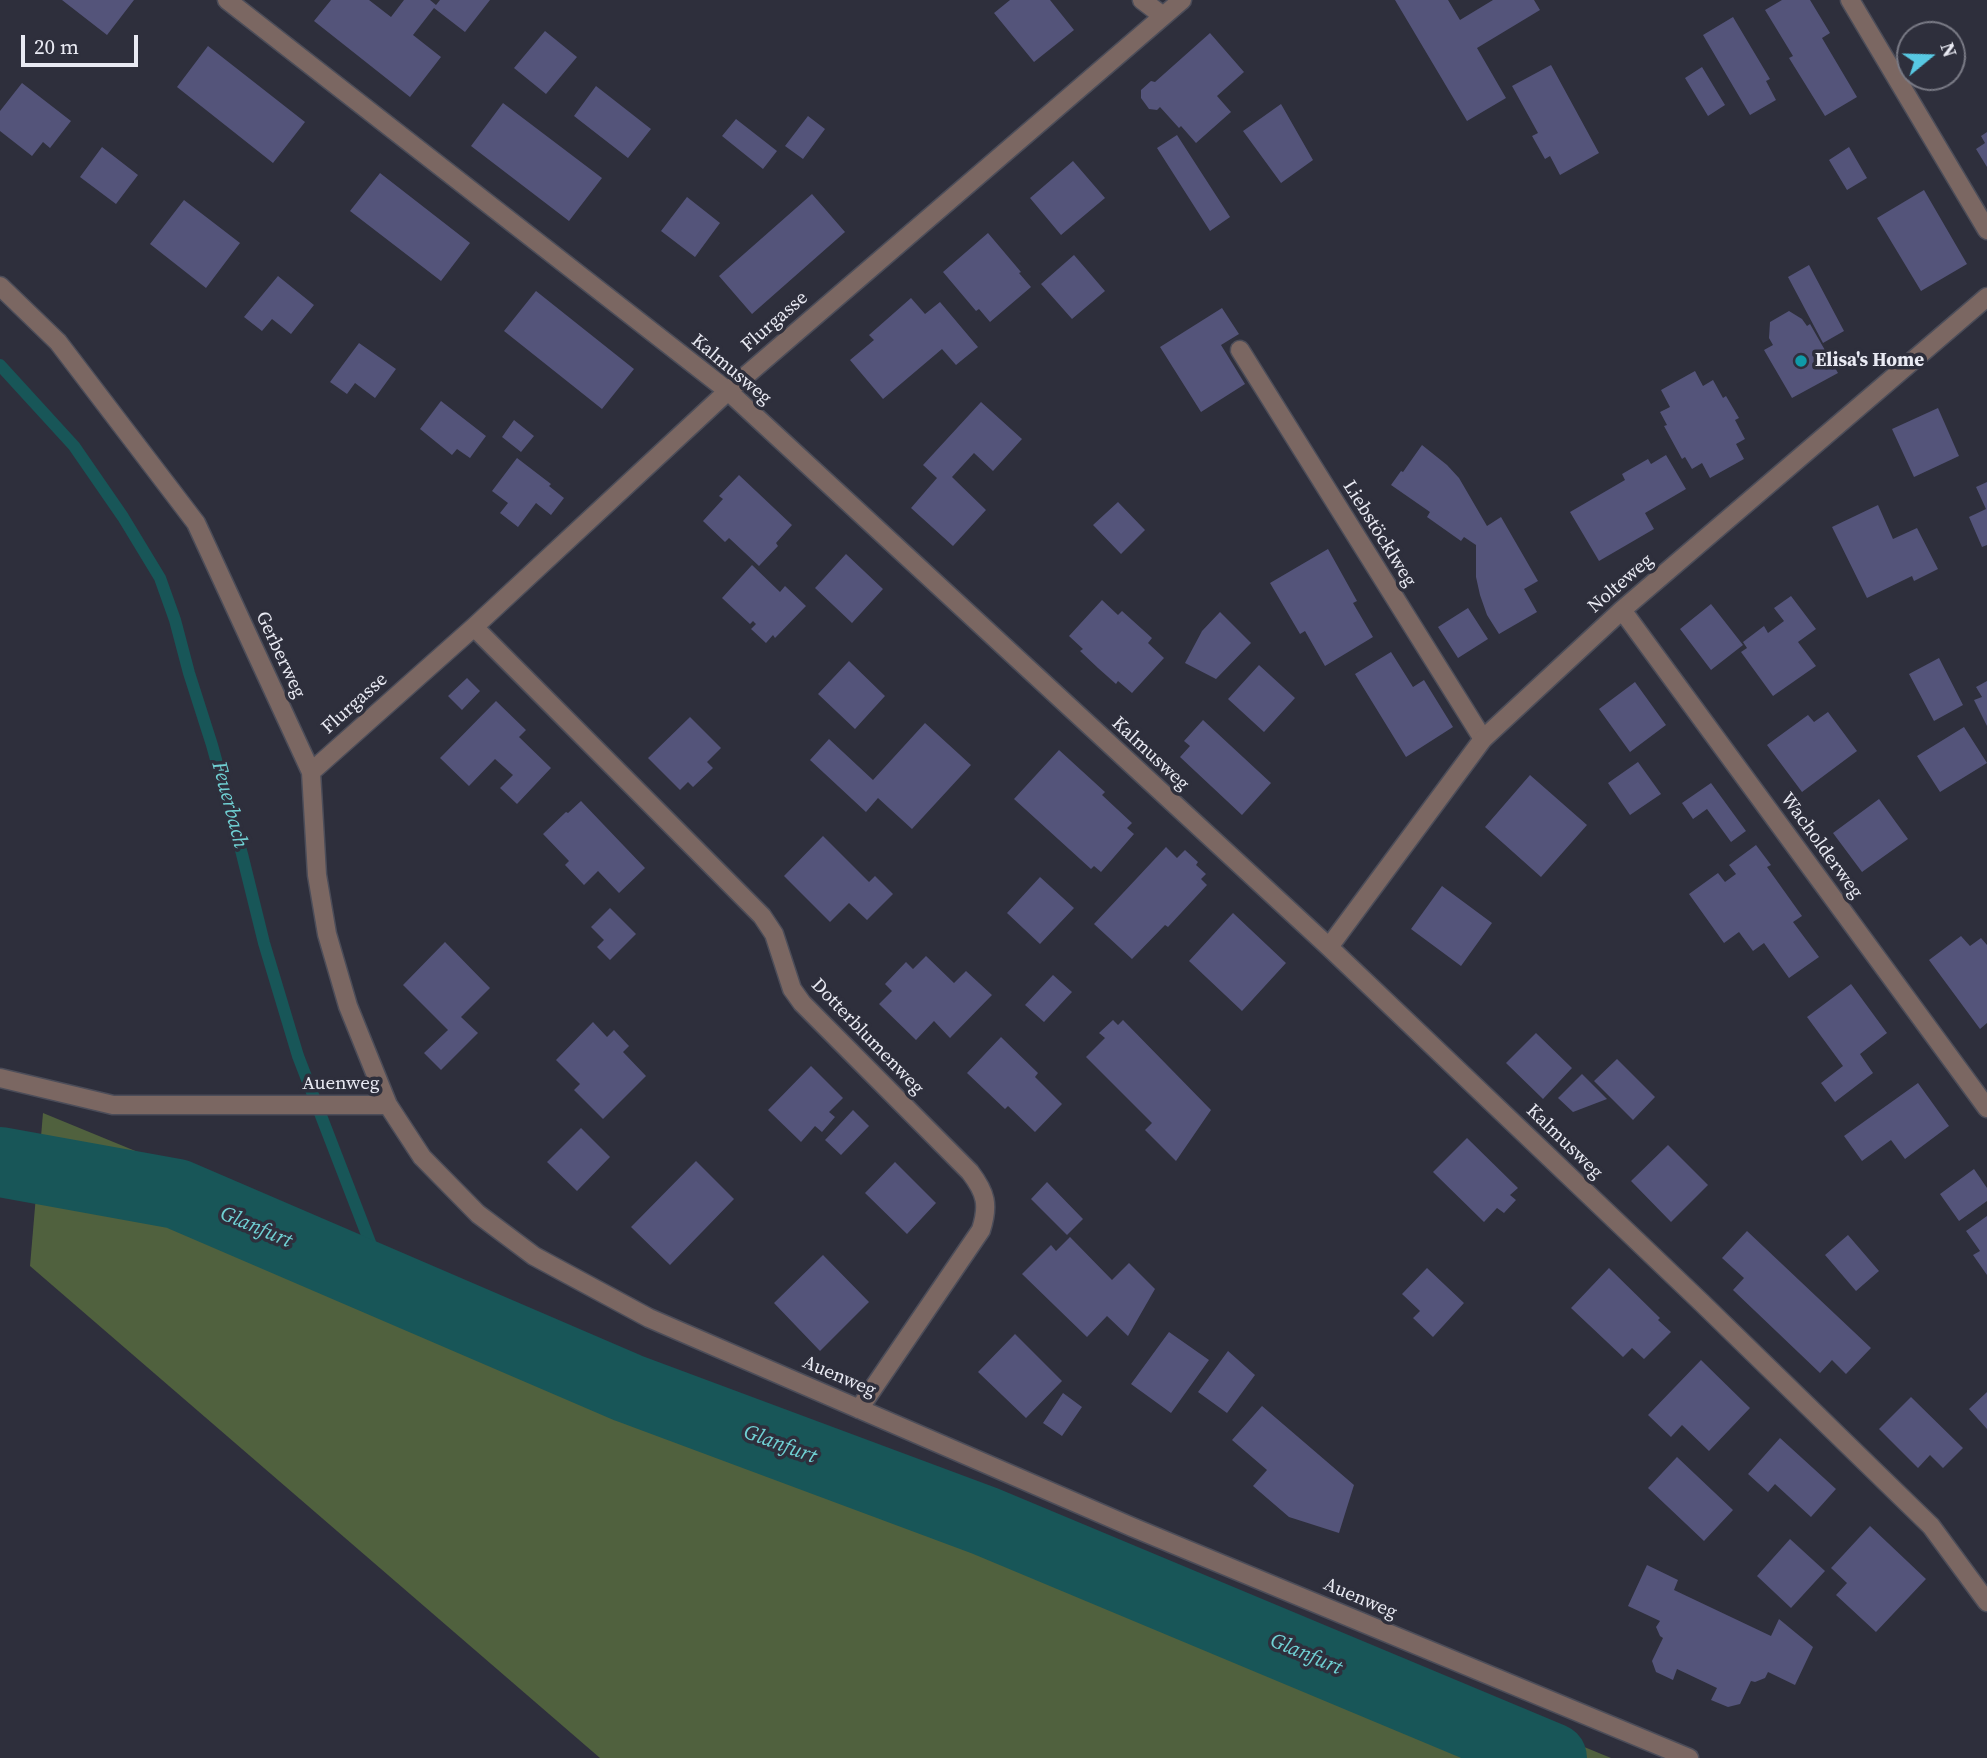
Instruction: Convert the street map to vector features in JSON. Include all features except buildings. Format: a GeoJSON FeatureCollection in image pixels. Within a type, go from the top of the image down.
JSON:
{"type":"FeatureCollection","features":[{"type":"Feature","properties":{"kind":"street","name":"Kalmusweg"},"geometry":{"type":"LineString","coordinates":[[227,0],[250,7],[727,391],[1329,947],[1691,1293],[1931,1526],[1987,1602]]}},
{"type":"Feature","properties":{"kind":"street"},"geometry":{"type":"LineString","coordinates":[[1142,0],[1163,16]]}},
{"type":"Feature","properties":{"kind":"street","name":"Flurgasse"},"geometry":{"type":"LineString","coordinates":[[311,772],[474,626],[727,391],[1182,0]]}},
{"type":"Feature","properties":{"kind":"street"},"geometry":{"type":"LineString","coordinates":[[1850,0],[1987,230]]}},
{"type":"Feature","properties":{"kind":"street","name":"Gerberweg"},"geometry":{"type":"LineString","coordinates":[[0,286],[58,342],[196,523],[311,772],[317,875],[327,934],[348,1006],[388,1105]]}},
{"type":"Feature","properties":{"kind":"street","name":"Nolteweg"},"geometry":{"type":"LineString","coordinates":[[1329,947],[1483,740],[1622,610],[1987,297]]}},
{"type":"Feature","properties":{"kind":"street","name":"Liebstöcklweg"},"geometry":{"type":"LineString","coordinates":[[1240,350],[1483,740]]}},
{"type":"Feature","properties":{"kind":"street","name":"Wacholderweg"},"geometry":{"type":"LineString","coordinates":[[1622,610],[1987,1108]]}},
{"type":"Feature","properties":{"kind":"street","name":"Dotterblumenweg"},"geometry":{"type":"LineString","coordinates":[[474,626],[762,916],[774,934],[792,989],[802,1003],[970,1172],[980,1186],[986,1202],[981,1230],[859,1409]]}},
{"type":"Feature","properties":{"kind":"street","name":"Auenweg"},"geometry":{"type":"LineString","coordinates":[[0,1078],[113,1105],[388,1105],[422,1157],[478,1214],[534,1256],[649,1318],[1132,1527],[1689,1758]]}},
{"type":"Feature","properties":{"kind":"green space"},"geometry":{"type":"Polygon","coordinates":[[[43,1113],[1611,1758],[600,1758],[30,1266],[43,1113]]]}},
{"type":"Feature","properties":{"kind":"waterway","name":"Feuerbach"},"geometry":{"type":"LineString","coordinates":[[0,365],[74,446],[123,517],[160,578],[212,745],[264,943],[298,1056],[386,1284]]}},
{"type":"Feature","properties":{"kind":"waterway","name":"Glanfurt"},"geometry":{"type":"LineString","coordinates":[[0,1162],[177,1194],[628,1388],[985,1521],[1552,1758]]}},
{"type":"Feature","properties":{"kind":"place","name":"Elisa's Home"},"geometry":{"type":"Point","coordinates":[1801,361]}}]}
